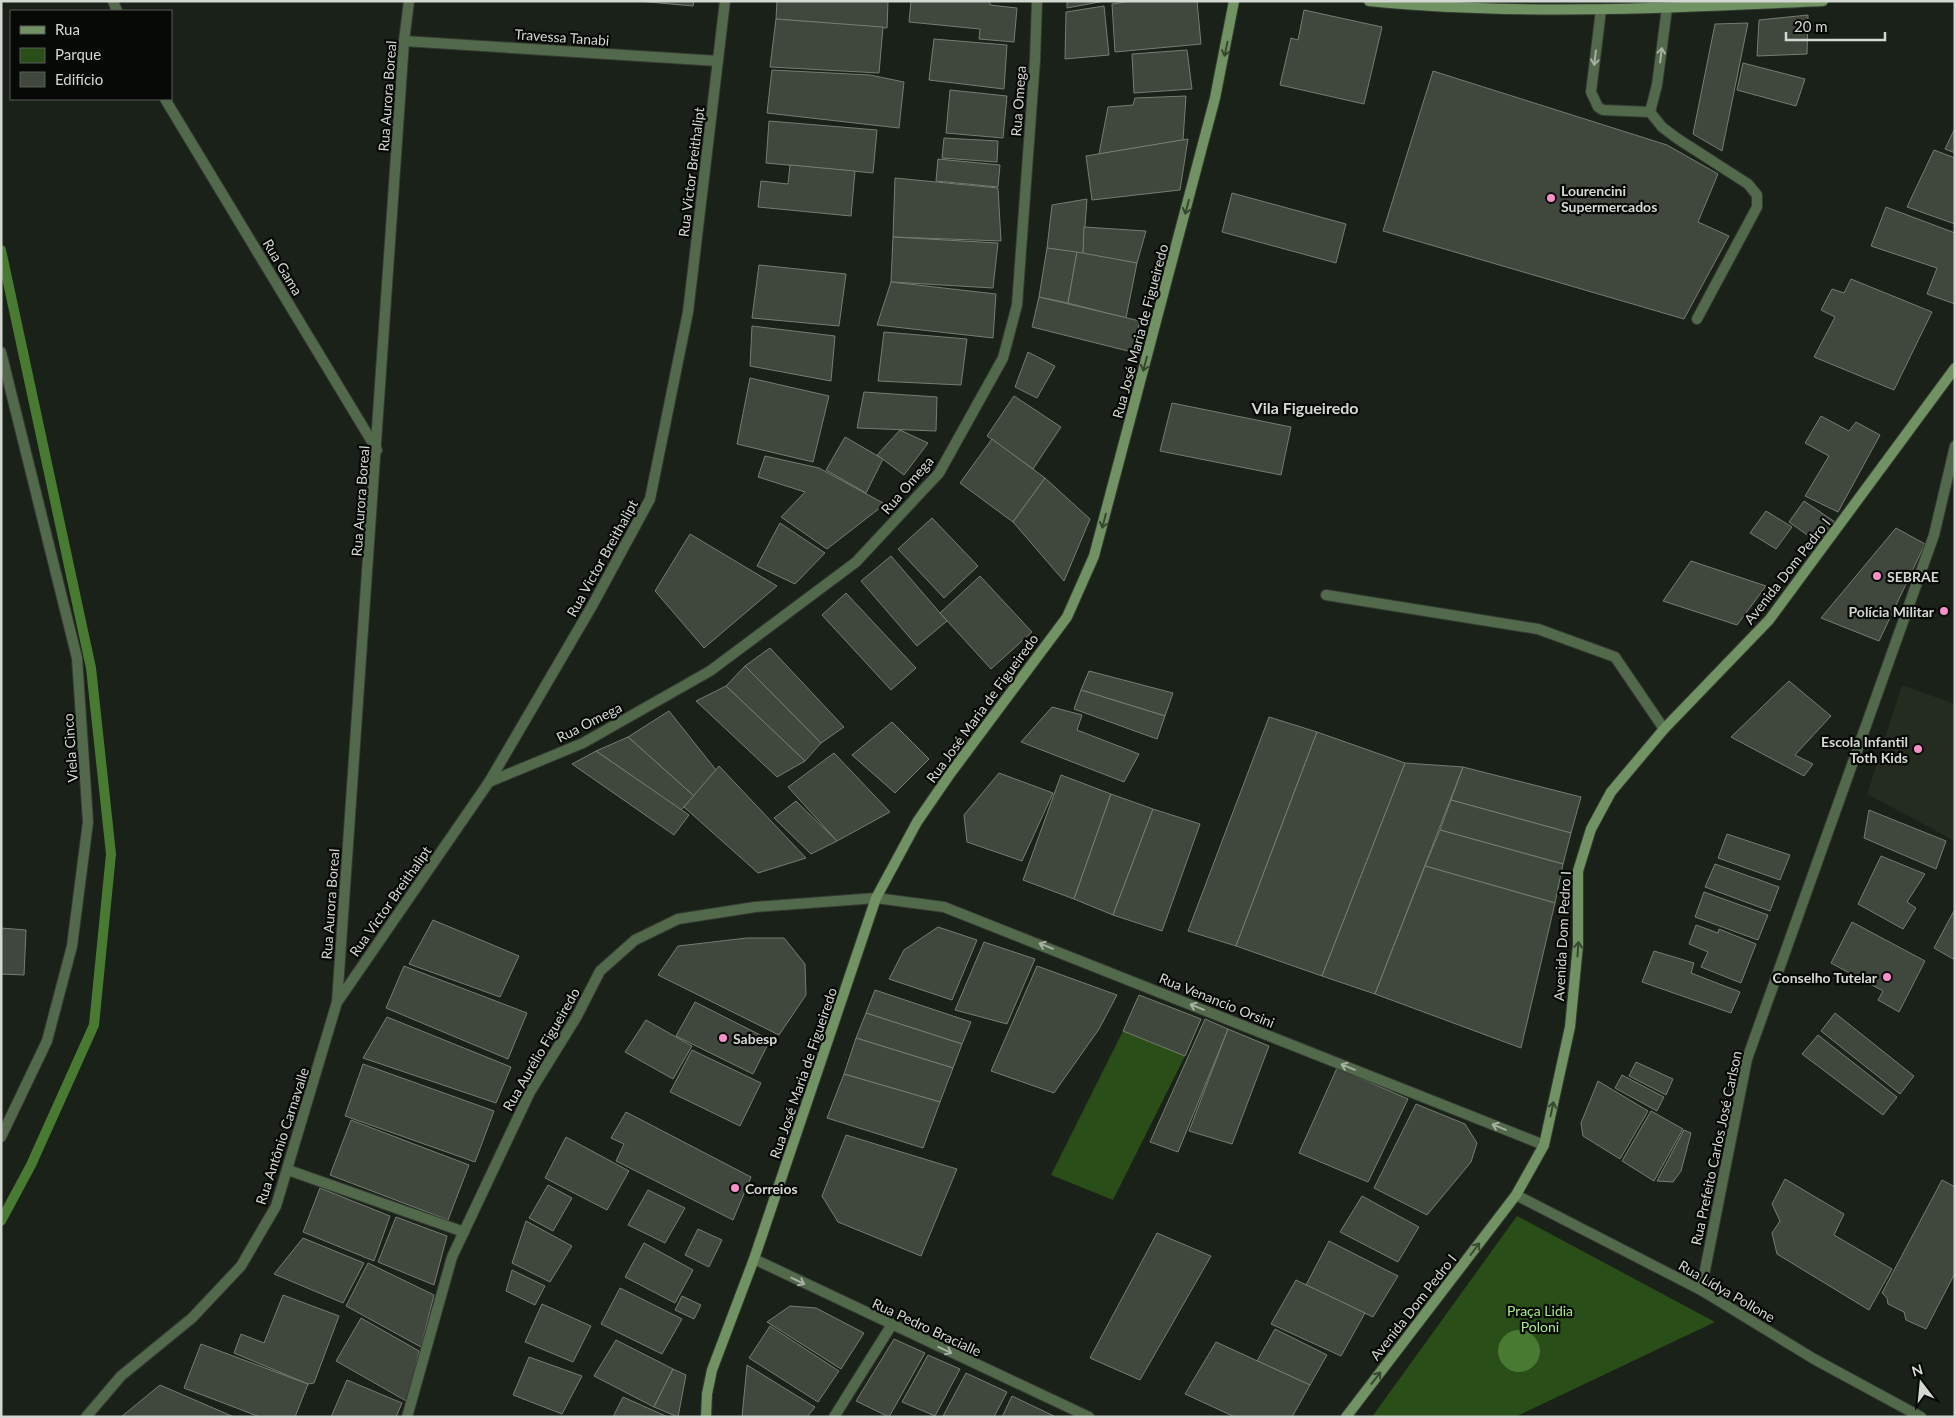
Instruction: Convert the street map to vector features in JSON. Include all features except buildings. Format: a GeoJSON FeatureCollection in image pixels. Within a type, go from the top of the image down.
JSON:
{"type":"FeatureCollection","features":[{"type":"Feature","properties":{"kind":"main road","name":"Rua José Maria de Figueiredo"},"geometry":{"type":"LineString","coordinates":[[706,1417],[707,1394],[712,1370],[754,1260],[876,898],[917,822],[1067,617],[1094,556],[1215,98],[1234,1]]}},
{"type":"Feature","properties":{"kind":"main road"},"geometry":{"type":"LineString","coordinates":[[1369,1],[1410,5],[1601,10],[1823,1]]}},
{"type":"Feature","properties":{"kind":"main road","name":"Avenida Dom Pedro I"},"geometry":{"type":"LineString","coordinates":[[1346,1417],[1516,1195],[1544,1145],[1570,1027],[1578,945],[1578,871],[1591,829],[1611,792],[1664,730],[1769,620],[1955,368]]}},
{"type":"Feature","properties":{"kind":"street","name":"Rua Aurora Boreal"},"geometry":{"type":"LineString","coordinates":[[337,1002],[377,450],[404,41],[409,1]]}},
{"type":"Feature","properties":{"kind":"street","name":"Rua Victor Breithalipt"},"geometry":{"type":"LineString","coordinates":[[337,1002],[489,782],[592,606],[650,499],[688,312],[725,1]]}},
{"type":"Feature","properties":{"kind":"street","name":"Rua Omega"},"geometry":{"type":"LineString","coordinates":[[489,782],[583,743],[710,671],[856,562],[939,473],[1004,358],[1017,305],[1035,60],[1037,1]]}},
{"type":"Feature","properties":{"kind":"street"},"geometry":{"type":"LineString","coordinates":[[1650,112],[1658,85],[1667,8]]}},
{"type":"Feature","properties":{"kind":"street"},"geometry":{"type":"LineString","coordinates":[[1601,10],[1591,92],[1595,102],[1603,110],[1650,112],[1662,127],[1727,168],[1748,184],[1757,195],[1758,207],[1697,319]]}},
{"type":"Feature","properties":{"kind":"street","name":"Travessa Tanabi"},"geometry":{"type":"LineString","coordinates":[[404,41],[718,61]]}},
{"type":"Feature","properties":{"kind":"street","name":"Rua Gama"},"geometry":{"type":"LineString","coordinates":[[166,100],[377,450]]}},
{"type":"Feature","properties":{"kind":"street","name":"Viela Cinco"},"geometry":{"type":"LineString","coordinates":[[1,352],[78,658],[88,822],[72,946],[47,1041],[1,1137]]}},
{"type":"Feature","properties":{"kind":"street","name":"Rua Prefeito Carlos José Carlson"},"geometry":{"type":"LineString","coordinates":[[1701,1290],[1747,1059],[1934,535],[1955,446]]}},
{"type":"Feature","properties":{"kind":"street"},"geometry":{"type":"LineString","coordinates":[[1326,595],[1538,630],[1615,657],[1664,730]]}},
{"type":"Feature","properties":{"kind":"street","name":"Rua Venancio Orsini"},"geometry":{"type":"LineString","coordinates":[[876,898],[952,910],[1544,1145]]}},
{"type":"Feature","properties":{"kind":"street","name":"Rua Aurélio Figueiredo"},"geometry":{"type":"LineString","coordinates":[[407,1417],[452,1257],[530,1092],[577,1016],[600,971],[635,940],[678,919],[755,907],[876,898]]}},
{"type":"Feature","properties":{"kind":"street","name":"Rua Antônio Carnavalle"},"geometry":{"type":"LineString","coordinates":[[86,1417],[121,1376],[192,1318],[241,1266],[276,1206],[337,1002]]}},
{"type":"Feature","properties":{"kind":"street"},"geometry":{"type":"LineString","coordinates":[[288,1170],[464,1232]]}},
{"type":"Feature","properties":{"kind":"street","name":"Rua Lídya Pollone"},"geometry":{"type":"LineString","coordinates":[[1516,1195],[1701,1290],[1814,1359],[1911,1414],[1921,1417]]}},
{"type":"Feature","properties":{"kind":"street","name":"Rua Pedro Bracialle"},"geometry":{"type":"LineString","coordinates":[[754,1260],[891,1326],[1089,1417]]}},
{"type":"Feature","properties":{"kind":"street"},"geometry":{"type":"LineString","coordinates":[[834,1417],[891,1326]]}},
{"type":"Feature","properties":{"kind":"shaded area","name":"Escola Infantil Toth Kids"},"geometry":{"type":"Polygon","coordinates":[[[1902,685],[1955,704],[1955,841],[1867,794],[1902,685]]]}},
{"type":"Feature","properties":{"kind":"shaded area"},"geometry":{"type":"Polygon","coordinates":[[[1523,1330],[1531,1333],[1537,1339],[1540,1351],[1537,1363],[1531,1369],[1515,1372],[1507,1369],[1501,1363],[1498,1347],[1501,1339],[1507,1333],[1523,1330]]]}},
{"type":"Feature","properties":{"kind":"green space"},"geometry":{"type":"Polygon","coordinates":[[[1123,1031],[1185,1056],[1113,1200],[1051,1175],[1123,1031]]]}},
{"type":"Feature","properties":{"kind":"green space","name":"Praça Lidia Poloni"},"geometry":{"type":"Polygon","coordinates":[[[1517,1216],[1715,1322],[1515,1417],[1372,1417],[1517,1216]]]}},
{"type":"Feature","properties":{"kind":"waterway"},"geometry":{"type":"LineString","coordinates":[[1,250],[91,668],[111,854],[94,1025],[31,1165],[1,1221]]}},
{"type":"Feature","properties":{"kind":"place","name":"Lourencini Supermercados"},"geometry":{"type":"Point","coordinates":[1551,198]}},
{"type":"Feature","properties":{"kind":"place","name":"SEBRAE"},"geometry":{"type":"Point","coordinates":[1877,576]}},
{"type":"Feature","properties":{"kind":"place","name":"Polícia Militar"},"geometry":{"type":"Point","coordinates":[1944,611]}},
{"type":"Feature","properties":{"kind":"place","name":"Escola Infantil Toth Kids"},"geometry":{"type":"Point","coordinates":[1918,749]}},
{"type":"Feature","properties":{"kind":"place","name":"Conselho Tutelar"},"geometry":{"type":"Point","coordinates":[1887,977]}},
{"type":"Feature","properties":{"kind":"place","name":"Sabesp"},"geometry":{"type":"Point","coordinates":[723,1038]}},
{"type":"Feature","properties":{"kind":"place","name":"Correios"},"geometry":{"type":"Point","coordinates":[735,1188]}},
{"type":"Feature","properties":{"kind":"district","name":"Vila Figueiredo"},"geometry":{"type":"Point","coordinates":[1305,407]}}]}
